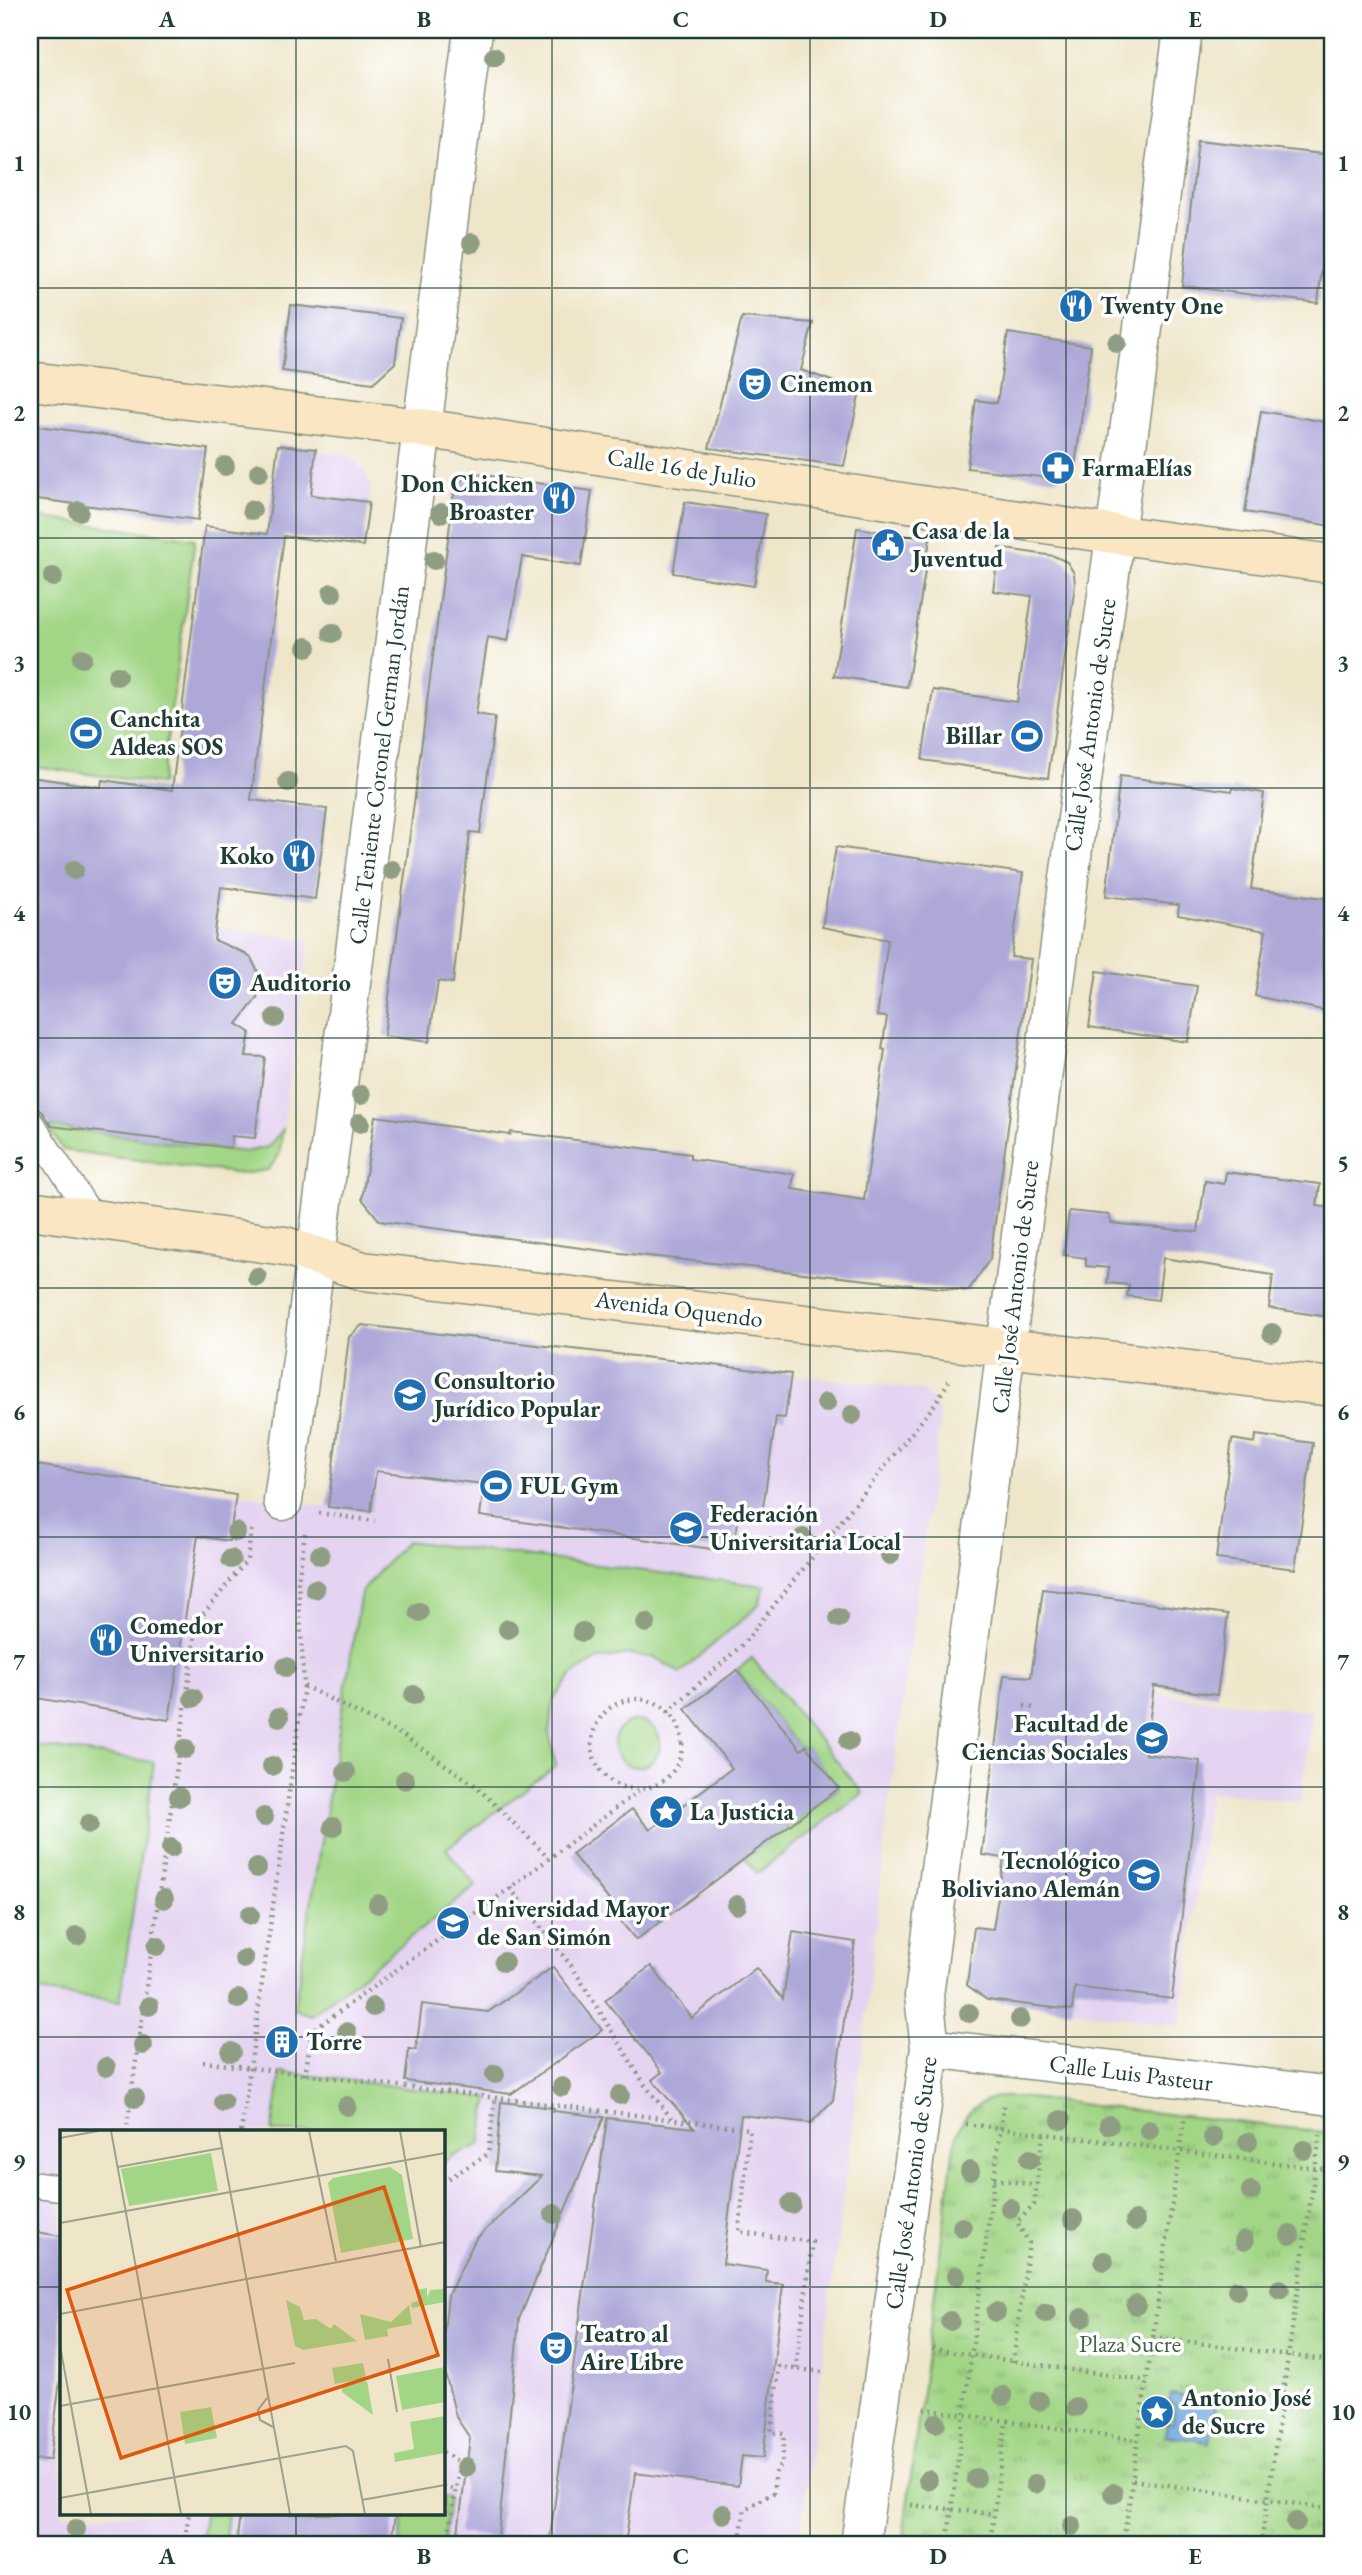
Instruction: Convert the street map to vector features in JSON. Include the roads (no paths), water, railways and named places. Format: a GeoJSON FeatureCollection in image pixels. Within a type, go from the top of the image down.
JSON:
{"type":"FeatureCollection","features":[{"type":"Feature","properties":{"kind":"main road","name":"Calle 16 de Julio"},"geometry":{"type":"LineString","coordinates":[[30,381],[422,428],[1117,534],[1332,564]]}},
{"type":"Feature","properties":{"kind":"main road","name":"Avenida Oquendo"},"geometry":{"type":"LineString","coordinates":[[30,1210],[285,1246],[363,1271],[1332,1387]]}},
{"type":"Feature","properties":{"kind":"street","name":"Calle Teniente Coronel German Jordán"},"geometry":{"type":"LineString","coordinates":[[295,1506],[316,1257],[473,30]]}},
{"type":"Feature","properties":{"kind":"street","name":"Calle José Antonio de Sucre"},"geometry":{"type":"LineString","coordinates":[[860,2545],[930,2048],[924,1996],[988,1346],[1117,534],[1183,30]]}},
{"type":"Feature","properties":{"kind":"street","name":"Calle Luis Pasteur"},"geometry":{"type":"LineString","coordinates":[[930,2048],[1332,2096]]}},
{"type":"Feature","properties":{"kind":"lane"},"geometry":{"type":"LineString","coordinates":[[30,1121],[93,1218]]}},
{"type":"Feature","properties":{"kind":"lane"},"geometry":{"type":"LineString","coordinates":[[30,2184],[60,2188]]}},
{"type":"Feature","properties":{"kind":"water"},"geometry":{"type":"Polygon","coordinates":[[[1171,2394],[1216,2400],[1210,2442],[1165,2436],[1167,2422],[1173,2423],[1175,2404],[1169,2403],[1171,2394]]]}},
{"type":"Feature","properties":{"kind":"place","name":"Twenty One"},"geometry":{"type":"Point","coordinates":[1076,306]}},
{"type":"Feature","properties":{"kind":"place","name":"Cinemon"},"geometry":{"type":"Point","coordinates":[755,384]}},
{"type":"Feature","properties":{"kind":"place","name":"FarmaElías"},"geometry":{"type":"Point","coordinates":[1058,468]}},
{"type":"Feature","properties":{"kind":"place","name":"Don Chicken Broaster"},"geometry":{"type":"Point","coordinates":[559,498]}},
{"type":"Feature","properties":{"kind":"place","name":"Casa de la Juventud"},"geometry":{"type":"Point","coordinates":[888,545]}},
{"type":"Feature","properties":{"kind":"place","name":"Canchita Aldeas SOS"},"geometry":{"type":"Point","coordinates":[86,733]}},
{"type":"Feature","properties":{"kind":"place","name":"Billar"},"geometry":{"type":"Point","coordinates":[1027,736]}},
{"type":"Feature","properties":{"kind":"place","name":"Koko"},"geometry":{"type":"Point","coordinates":[299,856]}},
{"type":"Feature","properties":{"kind":"place","name":"Auditorio"},"geometry":{"type":"Point","coordinates":[225,983]}},
{"type":"Feature","properties":{"kind":"place","name":"Consultorio Jurídico Popular"},"geometry":{"type":"Point","coordinates":[410,1395]}},
{"type":"Feature","properties":{"kind":"place","name":"FUL Gym"},"geometry":{"type":"Point","coordinates":[496,1486]}},
{"type":"Feature","properties":{"kind":"place","name":"Federación Universitaria Local"},"geometry":{"type":"Point","coordinates":[686,1528]}},
{"type":"Feature","properties":{"kind":"place","name":"Comedor Universitario"},"geometry":{"type":"Point","coordinates":[106,1640]}},
{"type":"Feature","properties":{"kind":"place","name":"Facultad de Ciencias Sociales"},"geometry":{"type":"Point","coordinates":[1152,1738]}},
{"type":"Feature","properties":{"kind":"place","name":"La Justicia"},"geometry":{"type":"Point","coordinates":[666,1812]}},
{"type":"Feature","properties":{"kind":"place","name":"Tecnológico Boliviano Alemán"},"geometry":{"type":"Point","coordinates":[1144,1875]}},
{"type":"Feature","properties":{"kind":"place","name":"Universidad Mayor de San Simón"},"geometry":{"type":"Point","coordinates":[453,1923]}},
{"type":"Feature","properties":{"kind":"place","name":"Torre"},"geometry":{"type":"Point","coordinates":[282,2042]}},
{"type":"Feature","properties":{"kind":"place","name":"Teatro al Aire Libre"},"geometry":{"type":"Point","coordinates":[556,2348]}},
{"type":"Feature","properties":{"kind":"place","name":"Antonio José de Sucre"},"geometry":{"type":"Point","coordinates":[1157,2412]}},
{"type":"Feature","properties":{"kind":"park label","name":"Plaza Sucre"},"geometry":{"type":"Point","coordinates":[1130,2344]}}]}
